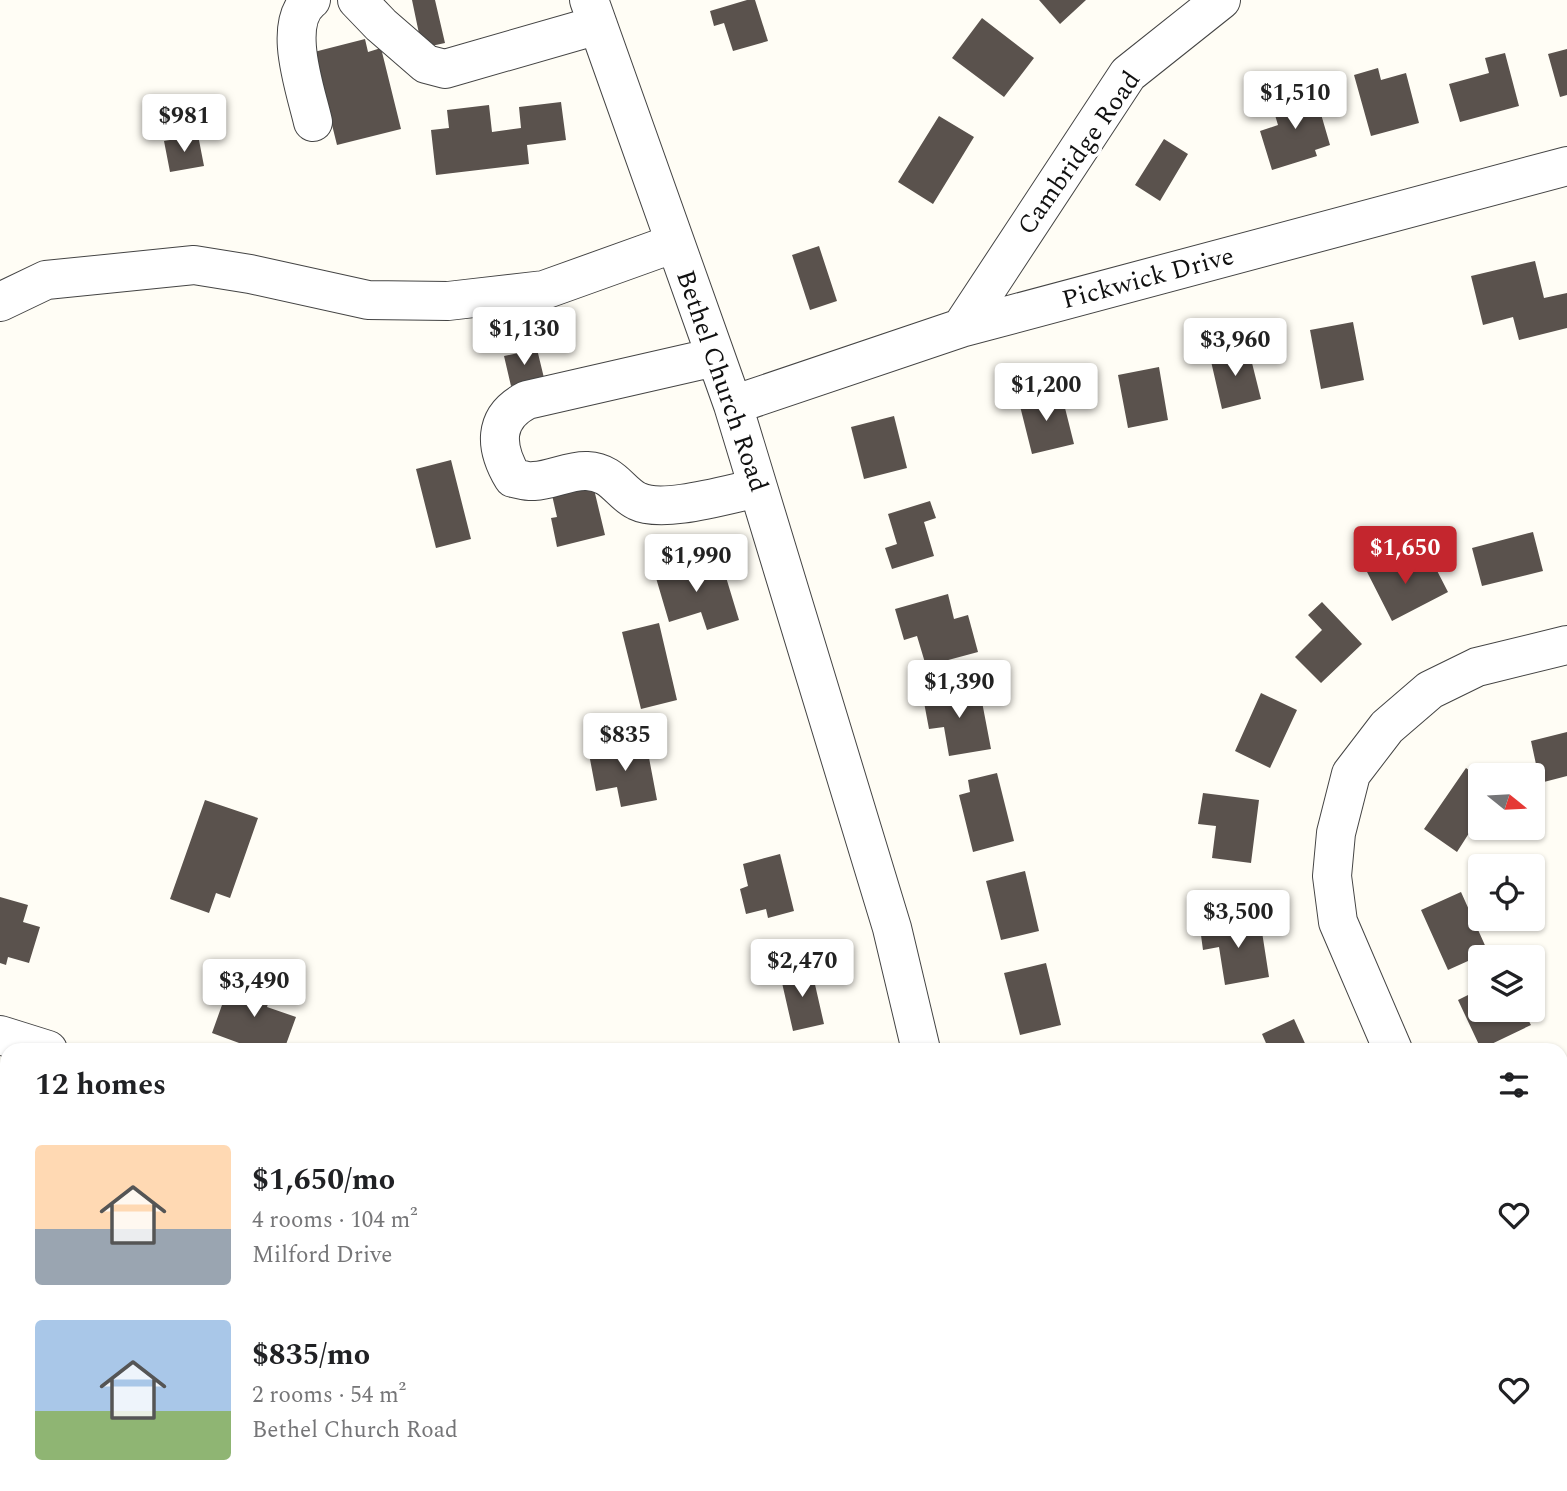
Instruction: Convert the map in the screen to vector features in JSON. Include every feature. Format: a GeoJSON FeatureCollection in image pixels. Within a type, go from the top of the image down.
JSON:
{"type":"FeatureCollection","features":[{"type":"Feature","properties":{"kind":"street"},"geometry":{"type":"LineString","coordinates":[[311,0],[299,16],[295,39],[313,122]]}},
{"type":"Feature","properties":{"kind":"street"},"geometry":{"type":"LineString","coordinates":[[357,0],[426,64],[445,69],[593,13]]}},
{"type":"Feature","properties":{"kind":"street","name":"Cambridge Road"},"geometry":{"type":"LineString","coordinates":[[961,328],[1128,74],[1221,0]]}},
{"type":"Feature","properties":{"kind":"street","name":"Bethel Church Road"},"geometry":{"type":"LineString","coordinates":[[593,13],[733,405],[892,928],[919,1043]]}},
{"type":"Feature","properties":{"kind":"street","name":"Pickwick Drive"},"geometry":{"type":"LineString","coordinates":[[733,405],[961,328],[1567,166]]}},
{"type":"Feature","properties":{"kind":"street"},"geometry":{"type":"LineString","coordinates":[[0,302],[46,280],[194,265],[250,274],[368,300],[448,301],[544,290],[675,243]]}},
{"type":"Feature","properties":{"kind":"street"},"geometry":{"type":"LineString","coordinates":[[715,357],[527,400],[515,406],[505,418],[500,439],[505,464],[513,478],[533,481],[587,471],[601,474],[619,485],[633,500],[649,506],[671,505],[758,488]]}},
{"type":"Feature","properties":{"kind":"street"},"geometry":{"type":"LineString","coordinates":[[1391,1043],[1338,922],[1332,876],[1336,833],[1351,774],[1387,727],[1430,690],[1477,667],[1567,645]]}},
{"type":"Feature","properties":{"kind":"street"},"geometry":{"type":"LineString","coordinates":[[0,1035],[26,1043]]}},
{"type":"Feature","properties":{"kind":"building"},"geometry":{"type":"Polygon","coordinates":[[[412,0],[435,0],[445,43],[422,48],[412,0]]]}},
{"type":"Feature","properties":{"kind":"building"},"geometry":{"type":"Polygon","coordinates":[[[755,0],[768,41],[733,51],[724,23],[714,26],[710,11],[755,0]]]}},
{"type":"Feature","properties":{"kind":"building"},"geometry":{"type":"Polygon","coordinates":[[[1039,0],[1086,0],[1060,24],[1039,0]]]}},
{"type":"Feature","properties":{"kind":"building"},"geometry":{"type":"Polygon","coordinates":[[[982,18],[1034,58],[1004,97],[952,58],[982,18]]]}},
{"type":"Feature","properties":{"kind":"building"},"geometry":{"type":"Polygon","coordinates":[[[365,39],[368,52],[381,48],[401,129],[337,145],[314,52],[365,39]]]}},
{"type":"Feature","properties":{"kind":"building"},"geometry":{"type":"Polygon","coordinates":[[[1567,49],[1567,95],[1560,97],[1548,54],[1567,49]]]}},
{"type":"Feature","properties":{"kind":"building"},"geometry":{"type":"Polygon","coordinates":[[[1505,53],[1519,106],[1460,122],[1449,84],[1489,73],[1485,58],[1505,53]]]}},
{"type":"Feature","properties":{"kind":"building"},"geometry":{"type":"Polygon","coordinates":[[[1378,68],[1381,80],[1406,73],[1419,123],[1371,136],[1354,75],[1378,68]]]}},
{"type":"Feature","properties":{"kind":"building"},"geometry":{"type":"Polygon","coordinates":[[[1314,90],[1330,145],[1315,150],[1317,156],[1272,170],[1260,131],[1278,125],[1271,102],[1314,90]]]}},
{"type":"Feature","properties":{"kind":"building"},"geometry":{"type":"Polygon","coordinates":[[[561,102],[566,140],[527,145],[529,164],[436,175],[431,130],[449,128],[447,110],[489,105],[492,132],[521,128],[519,107],[561,102]]]}},
{"type":"Feature","properties":{"kind":"building"},"geometry":{"type":"Polygon","coordinates":[[[939,116],[974,137],[933,204],[898,182],[939,116]]]}},
{"type":"Feature","properties":{"kind":"building"},"geometry":{"type":"Polygon","coordinates":[[[198,135],[204,166],[170,172],[164,141],[198,135]]]}},
{"type":"Feature","properties":{"kind":"building"},"geometry":{"type":"Polygon","coordinates":[[[1164,139],[1188,154],[1160,201],[1135,185],[1164,139]]]}},
{"type":"Feature","properties":{"kind":"building"},"geometry":{"type":"Polygon","coordinates":[[[819,246],[837,301],[810,310],[792,255],[819,246]]]}},
{"type":"Feature","properties":{"kind":"building"},"geometry":{"type":"Polygon","coordinates":[[[1535,261],[1544,298],[1567,293],[1567,328],[1519,340],[1513,317],[1483,325],[1471,276],[1535,261]]]}},
{"type":"Feature","properties":{"kind":"building"},"geometry":{"type":"Polygon","coordinates":[[[1353,322],[1364,380],[1321,389],[1310,330],[1353,322]]]}},
{"type":"Feature","properties":{"kind":"building"},"geometry":{"type":"Polygon","coordinates":[[[1248,347],[1261,399],[1222,409],[1210,357],[1248,347]]]}},
{"type":"Feature","properties":{"kind":"building"},"geometry":{"type":"Polygon","coordinates":[[[537,349],[544,378],[511,386],[504,356],[537,349]]]}},
{"type":"Feature","properties":{"kind":"building"},"geometry":{"type":"Polygon","coordinates":[[[1159,367],[1168,420],[1128,428],[1118,375],[1159,367]]]}},
{"type":"Feature","properties":{"kind":"building"},"geometry":{"type":"Polygon","coordinates":[[[1061,392],[1074,444],[1032,454],[1019,402],[1061,392]]]}},
{"type":"Feature","properties":{"kind":"building"},"geometry":{"type":"Polygon","coordinates":[[[894,416],[907,468],[864,479],[851,427],[894,416]]]}},
{"type":"Feature","properties":{"kind":"building"},"geometry":{"type":"Polygon","coordinates":[[[451,460],[471,539],[436,548],[416,469],[451,460]]]}},
{"type":"Feature","properties":{"kind":"building"},"geometry":{"type":"Polygon","coordinates":[[[593,485],[605,535],[557,547],[551,518],[557,517],[552,495],[593,485]]]}},
{"type":"Feature","properties":{"kind":"building"},"geometry":{"type":"Polygon","coordinates":[[[930,501],[936,518],[924,522],[934,556],[892,569],[885,548],[897,544],[888,514],[930,501]]]}},
{"type":"Feature","properties":{"kind":"building"},"geometry":{"type":"Polygon","coordinates":[[[1533,532],[1543,571],[1482,586],[1472,548],[1533,532]]]}},
{"type":"Feature","properties":{"kind":"building"},"geometry":{"type":"Polygon","coordinates":[[[672,555],[678,577],[722,564],[739,620],[707,630],[701,612],[669,622],[651,561],[672,555]]]}},
{"type":"Feature","properties":{"kind":"building"},"geometry":{"type":"Polygon","coordinates":[[[1391,555],[1402,575],[1431,559],[1448,592],[1392,621],[1365,568],[1391,555]]]}},
{"type":"Feature","properties":{"kind":"building"},"geometry":{"type":"Polygon","coordinates":[[[948,594],[954,619],[968,615],[978,652],[926,666],[917,636],[904,640],[895,609],[948,594]]]}},
{"type":"Feature","properties":{"kind":"building"},"geometry":{"type":"Polygon","coordinates":[[[1322,602],[1362,644],[1321,683],[1295,657],[1322,630],[1308,615],[1322,602]]]}},
{"type":"Feature","properties":{"kind":"building"},"geometry":{"type":"Polygon","coordinates":[[[659,623],[677,700],[641,709],[622,632],[659,623]]]}},
{"type":"Feature","properties":{"kind":"building"},"geometry":{"type":"Polygon","coordinates":[[[979,686],[991,749],[949,756],[944,727],[929,729],[923,697],[979,686]]]}},
{"type":"Feature","properties":{"kind":"building"},"geometry":{"type":"Polygon","coordinates":[[[1261,693],[1297,710],[1270,768],[1235,751],[1261,693]]]}},
{"type":"Feature","properties":{"kind":"building"},"geometry":{"type":"Polygon","coordinates":[[[1567,732],[1567,776],[1545,782],[1545,763],[1536,763],[1531,741],[1567,732]]]}},
{"type":"Feature","properties":{"kind":"building"},"geometry":{"type":"Polygon","coordinates":[[[646,742],[657,800],[621,807],[617,787],[596,791],[589,754],[646,742]]]}},
{"type":"Feature","properties":{"kind":"building"},"geometry":{"type":"Polygon","coordinates":[[[1466,768],[1468,835],[1457,852],[1424,829],[1466,768]]]}},
{"type":"Feature","properties":{"kind":"building"},"geometry":{"type":"Polygon","coordinates":[[[997,773],[1014,841],[973,852],[959,795],[970,792],[968,780],[997,773]]]}},
{"type":"Feature","properties":{"kind":"building"},"geometry":{"type":"Polygon","coordinates":[[[1203,793],[1259,800],[1251,863],[1212,858],[1216,826],[1198,824],[1203,793]]]}},
{"type":"Feature","properties":{"kind":"building"},"geometry":{"type":"Polygon","coordinates":[[[205,800],[258,818],[230,898],[216,893],[209,913],[170,899],[205,800]]]}},
{"type":"Feature","properties":{"kind":"building"},"geometry":{"type":"Polygon","coordinates":[[[780,854],[794,911],[768,918],[766,909],[746,914],[740,889],[748,886],[743,864],[780,854]]]}},
{"type":"Feature","properties":{"kind":"building"},"geometry":{"type":"Polygon","coordinates":[[[1025,871],[1039,931],[1001,940],[986,881],[1025,871]]]}},
{"type":"Feature","properties":{"kind":"building"},"geometry":{"type":"Polygon","coordinates":[[[1461,892],[1468,908],[1468,931],[1479,931],[1485,945],[1468,945],[1468,961],[1448,970],[1421,910],[1461,892]]]}},
{"type":"Feature","properties":{"kind":"building"},"geometry":{"type":"Polygon","coordinates":[[[0,897],[28,905],[23,922],[40,927],[29,963],[8,957],[6,965],[0,963],[0,897]]]}},
{"type":"Feature","properties":{"kind":"building"},"geometry":{"type":"Polygon","coordinates":[[[1260,919],[1269,977],[1225,985],[1219,947],[1203,950],[1200,928],[1260,919]]]}},
{"type":"Feature","properties":{"kind":"building"},"geometry":{"type":"Polygon","coordinates":[[[1046,963],[1061,1025],[1020,1035],[1004,973],[1046,963]]]}},
{"type":"Feature","properties":{"kind":"building"},"geometry":{"type":"Polygon","coordinates":[[[811,967],[824,1024],[793,1031],[780,974],[811,967]]]}},
{"type":"Feature","properties":{"kind":"building"},"geometry":{"type":"Polygon","coordinates":[[[246,979],[273,989],[267,1007],[296,1017],[287,1043],[239,1043],[212,1033],[227,991],[240,996],[246,979]]]}},
{"type":"Feature","properties":{"kind":"building"},"geometry":{"type":"Polygon","coordinates":[[[1468,995],[1468,1021],[1458,1000],[1468,995]]]}},
{"type":"Feature","properties":{"kind":"building"},"geometry":{"type":"Polygon","coordinates":[[[1294,1019],[1305,1043],[1266,1043],[1262,1034],[1294,1019]]]}},
{"type":"Feature","properties":{"kind":"building"},"geometry":{"type":"Polygon","coordinates":[[[1468,1022],[1529,1022],[1531,1025],[1494,1043],[1478,1043],[1468,1022]]]}}]}
